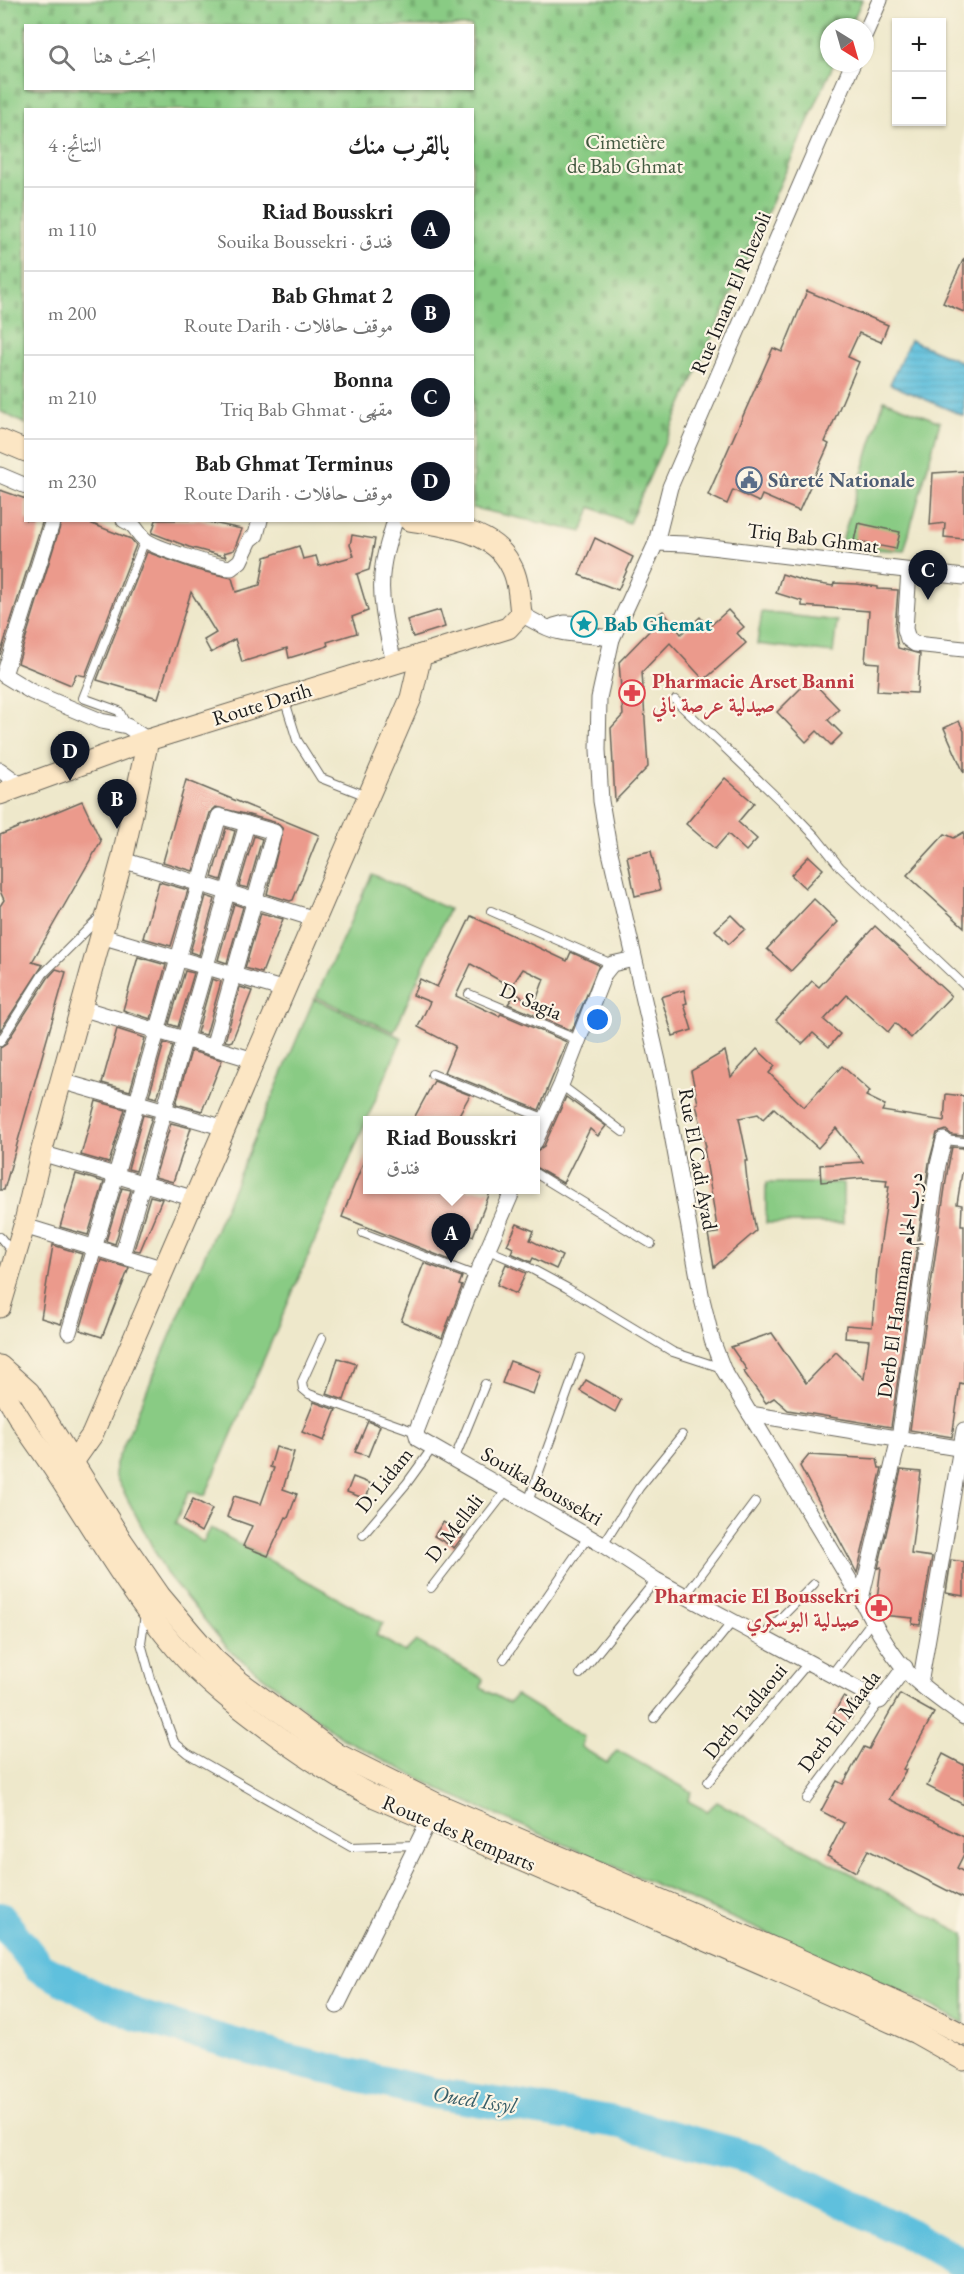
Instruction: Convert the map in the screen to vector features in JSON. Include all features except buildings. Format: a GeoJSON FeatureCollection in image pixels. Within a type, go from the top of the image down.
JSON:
{"type":"FeatureCollection","features":[{"type":"Feature","properties":{"kind":"main road"},"geometry":{"type":"LineString","coordinates":[[0,440],[24,450]]}},
{"type":"Feature","properties":{"kind":"main road"},"geometry":{"type":"LineString","coordinates":[[421,522],[453,528],[479,537],[500,549],[511,564],[517,581],[521,614]]}},
{"type":"Feature","properties":{"kind":"main road","name":"Route Darih"},"geometry":{"type":"LineString","coordinates":[[0,794],[148,740],[508,628],[521,614]]}},
{"type":"Feature","properties":{"kind":"main road"},"geometry":{"type":"LineString","coordinates":[[65,1468],[92,1435],[411,698],[422,655]]}},
{"type":"Feature","properties":{"kind":"main road"},"geometry":{"type":"LineString","coordinates":[[0,1307],[24,1227],[41,1153],[122,860],[148,740]]}},
{"type":"Feature","properties":{"kind":"main road","name":"Route des Remparts"},"geometry":{"type":"LineString","coordinates":[[0,1366],[29,1392],[107,1554],[176,1648],[228,1699],[323,1768],[358,1789],[433,1812],[787,1954],[925,2015],[964,2035]]}},
{"type":"Feature","properties":{"kind":"main road","name":"Route des Remparts"},"geometry":{"type":"LineString","coordinates":[[0,1383],[11,1408],[90,1494],[160,1596],[214,1659],[240,1682],[337,1754],[433,1812],[916,2033],[964,2060]]}},
{"type":"Feature","properties":{"kind":"street"},"geometry":{"type":"LineString","coordinates":[[872,18],[880,0]]}},
{"type":"Feature","properties":{"kind":"street","name":"Rue Imam El Rhezoli"},"geometry":{"type":"LineString","coordinates":[[656,543],[670,488],[849,72]]}},
{"type":"Feature","properties":{"kind":"street"},"geometry":{"type":"LineString","coordinates":[[0,475],[24,485]]}},
{"type":"Feature","properties":{"kind":"street"},"geometry":{"type":"LineString","coordinates":[[52,522],[4,675],[32,692],[101,721],[127,726],[148,740]]}},
{"type":"Feature","properties":{"kind":"street"},"geometry":{"type":"LineString","coordinates":[[128,522],[133,524],[145,540],[207,564],[231,568],[236,566],[245,554],[250,540],[256,535],[259,522]]}},
{"type":"Feature","properties":{"kind":"street"},"geometry":{"type":"LineString","coordinates":[[394,522],[383,566],[382,583],[387,630],[394,663]]}},
{"type":"Feature","properties":{"kind":"street","name":"Triq Bab Ghmat"},"geometry":{"type":"LineString","coordinates":[[656,543],[686,544],[964,577]]}},
{"type":"Feature","properties":{"kind":"street","name":"Rue El Cadi Ayad"},"geometry":{"type":"LineString","coordinates":[[656,543],[612,639],[599,698],[601,801],[609,848],[661,1074],[702,1299],[712,1340],[723,1369],[872,1621],[920,1684],[964,1717]]}},
{"type":"Feature","properties":{"kind":"street"},"geometry":{"type":"LineString","coordinates":[[909,571],[905,629],[908,639],[915,644],[964,649]]}},
{"type":"Feature","properties":{"kind":"street"},"geometry":{"type":"LineString","coordinates":[[521,614],[546,628],[565,623],[584,624],[594,634],[612,639]]}},
{"type":"Feature","properties":{"kind":"street"},"geometry":{"type":"LineString","coordinates":[[0,770],[22,786]]}},
{"type":"Feature","properties":{"kind":"street"},"geometry":{"type":"LineString","coordinates":[[69,1332],[219,816],[274,832],[213,1047]]}},
{"type":"Feature","properties":{"kind":"street"},"geometry":{"type":"LineString","coordinates":[[122,1256],[247,824]]}},
{"type":"Feature","properties":{"kind":"street"},"geometry":{"type":"LineString","coordinates":[[122,860],[315,919]]}},
{"type":"Feature","properties":{"kind":"street"},"geometry":{"type":"LineString","coordinates":[[101,936],[285,990]]}},
{"type":"Feature","properties":{"kind":"street"},"geometry":{"type":"LineString","coordinates":[[540,1132],[561,1085],[604,974],[612,964],[634,959]]}},
{"type":"Feature","properties":{"kind":"street"},"geometry":{"type":"LineString","coordinates":[[81,1008],[254,1060]]}},
{"type":"Feature","properties":{"kind":"street"},"geometry":{"type":"LineString","coordinates":[[61,1081],[225,1128]]}},
{"type":"Feature","properties":{"kind":"street","name":"Derb El Hammam درب الحمام"},"geometry":{"type":"LineString","coordinates":[[861,1599],[899,1438],[938,1165],[944,1140]]}},
{"type":"Feature","properties":{"kind":"street"},"geometry":{"type":"LineString","coordinates":[[41,1153],[195,1199]]}},
{"type":"Feature","properties":{"kind":"street"},"geometry":{"type":"LineString","coordinates":[[416,1432],[476,1276],[511,1194]]}},
{"type":"Feature","properties":{"kind":"street"},"geometry":{"type":"LineString","coordinates":[[24,1227],[164,1269]]}},
{"type":"Feature","properties":{"kind":"street"},"geometry":{"type":"LineString","coordinates":[[750,1414],[963,1449]]}},
{"type":"Feature","properties":{"kind":"street"},"geometry":{"type":"LineString","coordinates":[[920,1684],[963,1449],[964,1430]]}},
{"type":"Feature","properties":{"kind":"street","name":"Souika Boussekri"},"geometry":{"type":"LineString","coordinates":[[416,1432],[417,1439],[603,1545],[656,1580],[880,1701]]}},
{"type":"Feature","properties":{"kind":"street","name":"Derb El Maada"},"geometry":{"type":"LineString","coordinates":[[880,1701],[905,1667]]}},
{"type":"Feature","properties":{"kind":"street"},"geometry":{"type":"LineString","coordinates":[[337,2006],[433,1812]]}},
{"type":"Feature","properties":{"kind":"lane"},"geometry":{"type":"LineString","coordinates":[[127,726],[119,711],[83,698],[145,540]]}},
{"type":"Feature","properties":{"kind":"lane"},"geometry":{"type":"LineString","coordinates":[[284,698],[297,740],[321,778],[369,796]]}},
{"type":"Feature","properties":{"kind":"lane"},"geometry":{"type":"LineString","coordinates":[[675,700],[794,813],[840,867],[964,985]]}},
{"type":"Feature","properties":{"kind":"lane"},"geometry":{"type":"LineString","coordinates":[[0,1042],[43,974],[108,910]]}},
{"type":"Feature","properties":{"kind":"lane"},"geometry":{"type":"LineString","coordinates":[[491,911],[612,964]]}},
{"type":"Feature","properties":{"kind":"lane","name":"D. Sagia"},"geometry":{"type":"LineString","coordinates":[[469,994],[578,1040]]}},
{"type":"Feature","properties":{"kind":"lane"},"geometry":{"type":"LineString","coordinates":[[432,1074],[538,1116]]}},
{"type":"Feature","properties":{"kind":"lane"},"geometry":{"type":"LineString","coordinates":[[561,1085],[623,1132]]}},
{"type":"Feature","properties":{"kind":"lane"},"geometry":{"type":"LineString","coordinates":[[540,1117],[546,1119]]}},
{"type":"Feature","properties":{"kind":"lane"},"geometry":{"type":"LineString","coordinates":[[944,1140],[964,1142]]}},
{"type":"Feature","properties":{"kind":"lane"},"geometry":{"type":"LineString","coordinates":[[540,1176],[651,1244]]}},
{"type":"Feature","properties":{"kind":"lane"},"geometry":{"type":"LineString","coordinates":[[363,1233],[476,1276]]}},
{"type":"Feature","properties":{"kind":"lane"},"geometry":{"type":"LineString","coordinates":[[0,1237],[15,1257]]}},
{"type":"Feature","properties":{"kind":"lane"},"geometry":{"type":"LineString","coordinates":[[488,1250],[526,1266],[567,1288],[673,1352],[723,1369]]}},
{"type":"Feature","properties":{"kind":"lane"},"geometry":{"type":"LineString","coordinates":[[322,1338],[302,1383],[303,1389],[309,1394],[416,1432]]}},
{"type":"Feature","properties":{"kind":"lane"},"geometry":{"type":"LineString","coordinates":[[528,1502],[580,1358]]}},
{"type":"Feature","properties":{"kind":"lane"},"geometry":{"type":"LineString","coordinates":[[454,1460],[485,1384]]}},
{"type":"Feature","properties":{"kind":"lane"},"geometry":{"type":"LineString","coordinates":[[603,1545],[639,1488],[682,1435]]}},
{"type":"Feature","properties":{"kind":"lane","name":"D. Lidam"},"geometry":{"type":"LineString","coordinates":[[363,1535],[407,1483],[433,1447]]}},
{"type":"Feature","properties":{"kind":"lane","name":"D. Mellali"},"geometry":{"type":"LineString","coordinates":[[431,1588],[507,1491]]}},
{"type":"Feature","properties":{"kind":"lane"},"geometry":{"type":"LineString","coordinates":[[685,1596],[754,1502]]}},
{"type":"Feature","properties":{"kind":"lane"},"geometry":{"type":"LineString","coordinates":[[504,1659],[588,1537]]}},
{"type":"Feature","properties":{"kind":"lane"},"geometry":{"type":"LineString","coordinates":[[579,1674],[656,1580]]}},
{"type":"Feature","properties":{"kind":"lane"},"geometry":{"type":"LineString","coordinates":[[762,1637],[814,1584]]}},
{"type":"Feature","properties":{"kind":"lane"},"geometry":{"type":"LineString","coordinates":[[146,1609],[141,1643],[151,1679],[174,1742],[188,1753],[351,1847],[418,1845]]}},
{"type":"Feature","properties":{"kind":"lane"},"geometry":{"type":"LineString","coordinates":[[654,1718],[733,1621]]}},
{"type":"Feature","properties":{"kind":"lane"},"geometry":{"type":"LineString","coordinates":[[832,1674],[872,1621]]}},
{"type":"Feature","properties":{"kind":"lane","name":"Derb Tadlaoui"},"geometry":{"type":"LineString","coordinates":[[708,1782],[808,1663]]}},
{"type":"Feature","properties":{"kind":"lane","name":"Derb El Maada"},"geometry":{"type":"LineString","coordinates":[[807,1799],[880,1701]]}},
{"type":"Feature","properties":{"kind":"green space","name":"Cimetière de Bab Ghmat"},"geometry":{"type":"Polygon","coordinates":[[[0,0],[862,0],[854,18],[820,18],[820,72],[830,72],[629,523],[591,507],[582,532],[474,508],[474,108],[24,108],[24,423],[0,411],[0,0]]]}},
{"type":"Feature","properties":{"kind":"green space"},"geometry":{"type":"Polygon","coordinates":[[[884,400],[940,422],[904,551],[840,547],[884,400]]]}},
{"type":"Feature","properties":{"kind":"green space"},"geometry":{"type":"Polygon","coordinates":[[[762,612],[837,621],[833,653],[757,644],[762,612]]]}},
{"type":"Feature","properties":{"kind":"green space"},"geometry":{"type":"Polygon","coordinates":[[[372,874],[449,909],[394,1032],[316,997],[372,874]]]}},
{"type":"Feature","properties":{"kind":"green space"},"geometry":{"type":"Polygon","coordinates":[[[314,999],[402,1038],[368,1116],[363,1116],[363,1129],[205,1496],[189,1491],[175,1523],[203,1542],[211,1528],[383,1623],[376,1635],[405,1652],[416,1641],[483,1679],[481,1688],[509,1703],[516,1695],[584,1737],[581,1747],[607,1763],[617,1750],[692,1792],[688,1801],[707,1811],[717,1802],[964,1934],[964,2023],[926,2003],[445,1792],[342,1738],[230,1651],[166,1573],[115,1475],[116,1463],[314,999]]]}},
{"type":"Feature","properties":{"kind":"green space"},"geometry":{"type":"Polygon","coordinates":[[[766,1183],[843,1183],[843,1223],[766,1223],[766,1183]]]}},
{"type":"Feature","properties":{"kind":"water"},"geometry":{"type":"Polygon","coordinates":[[[910,340],[964,363],[964,416],[890,384],[910,340]]]}},
{"type":"Feature","properties":{"kind":"waterway","name":"Oued Issyl"},"geometry":{"type":"LineString","coordinates":[[0,1918],[39,1967],[136,2015],[286,2059],[432,2093],[622,2123],[752,2158],[911,2235],[964,2264]]}},
{"type":"Feature","properties":{"kind":"place","name":"Sûreté Nationale"},"geometry":{"type":"Point","coordinates":[749,480]}},
{"type":"Feature","properties":{"kind":"place","name":"Bonna"},"geometry":{"type":"Point","coordinates":[928,600]}},
{"type":"Feature","properties":{"kind":"place","name":"Bab Ghemat"},"geometry":{"type":"Point","coordinates":[584,624]}},
{"type":"Feature","properties":{"kind":"place","name":"Pharmacie Arset Banni صيدلية عرصة باني"},"geometry":{"type":"Point","coordinates":[632,693]}},
{"type":"Feature","properties":{"kind":"place","name":"Bab Ghmat Terminus"},"geometry":{"type":"Point","coordinates":[70,781]}},
{"type":"Feature","properties":{"kind":"place","name":"Bab Ghmat 2"},"geometry":{"type":"Point","coordinates":[117,829]}},
{"type":"Feature","properties":{"kind":"place","name":"Riad Bousskri"},"geometry":{"type":"Point","coordinates":[451,1263]}},
{"type":"Feature","properties":{"kind":"place","name":"Pharmacie El Boussekri صيدلية البوسكري"},"geometry":{"type":"Point","coordinates":[879,1608]}}]}
